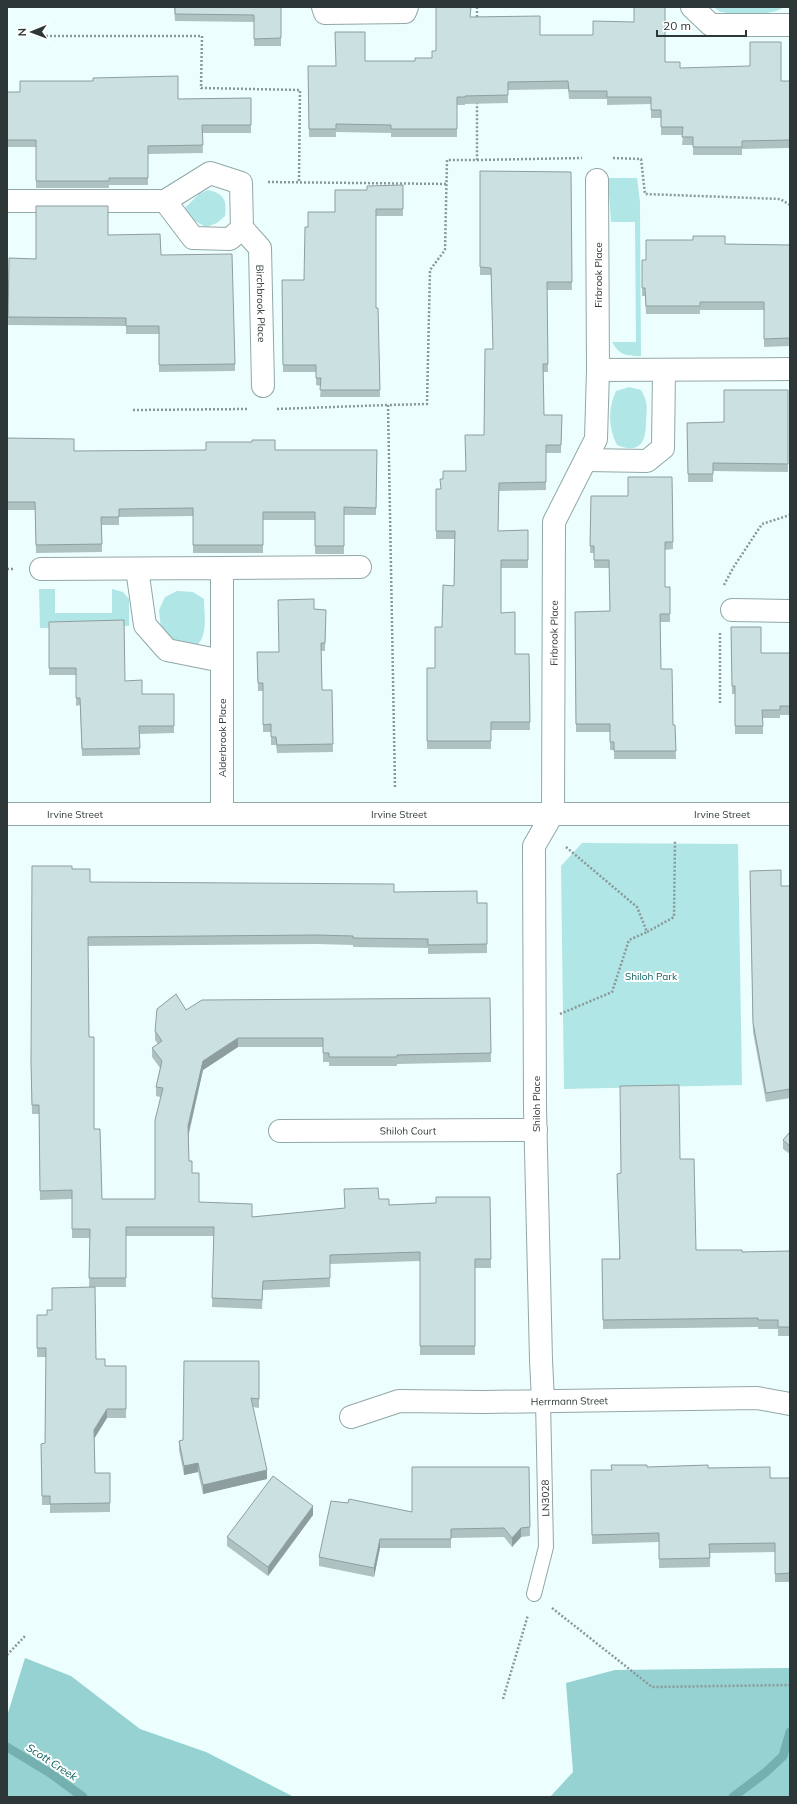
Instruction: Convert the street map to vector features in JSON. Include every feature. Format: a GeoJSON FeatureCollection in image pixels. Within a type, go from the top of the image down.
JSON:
{"type":"FeatureCollection","features":[{"type":"Feature","properties":{"kind":"street"},"geometry":{"type":"LineString","coordinates":[[323,7],[325,13],[405,12],[407,7]]}},
{"type":"Feature","properties":{"kind":"street"},"geometry":{"type":"LineString","coordinates":[[692,7],[711,25],[790,25]]}},
{"type":"Feature","properties":{"kind":"street"},"geometry":{"type":"LineString","coordinates":[[7,201],[165,201],[210,173],[241,183],[242,228],[230,238],[193,238],[165,201]]}},
{"type":"Feature","properties":{"kind":"street","name":"Firbrook Place"},"geometry":{"type":"LineString","coordinates":[[553,813],[554,522],[596,440],[598,370],[597,180]]}},
{"type":"Feature","properties":{"kind":"street","name":"Birchbrook Place"},"geometry":{"type":"LineString","coordinates":[[242,228],[260,248],[263,386]]}},
{"type":"Feature","properties":{"kind":"street"},"geometry":{"type":"LineString","coordinates":[[598,370],[790,370]]}},
{"type":"Feature","properties":{"kind":"street"},"geometry":{"type":"LineString","coordinates":[[586,460],[647,461],[663,448],[664,370]]}},
{"type":"Feature","properties":{"kind":"street"},"geometry":{"type":"LineString","coordinates":[[41,569],[360,567]]}},
{"type":"Feature","properties":{"kind":"street"},"geometry":{"type":"LineString","coordinates":[[137,568],[145,625],[167,650],[222,662]]}},
{"type":"Feature","properties":{"kind":"street","name":"Alderbrook Place"},"geometry":{"type":"LineString","coordinates":[[222,568],[222,814]]}},
{"type":"Feature","properties":{"kind":"street"},"geometry":{"type":"LineString","coordinates":[[732,610],[790,611]]}},
{"type":"Feature","properties":{"kind":"street","name":"Shiloh Place"},"geometry":{"type":"LineString","coordinates":[[543,1400],[540,1360],[536,1130],[534,846],[553,813]]}},
{"type":"Feature","properties":{"kind":"street","name":"Irvine Street"},"geometry":{"type":"LineString","coordinates":[[7,814],[790,814]]}},
{"type":"Feature","properties":{"kind":"street","name":"Shiloh Court"},"geometry":{"type":"LineString","coordinates":[[280,1131],[536,1130]]}},
{"type":"Feature","properties":{"kind":"street","name":"Herrmann Street"},"geometry":{"type":"LineString","coordinates":[[351,1417],[399,1400],[484,1402],[757,1398],[790,1404]]}},
{"type":"Feature","properties":{"kind":"lane","name":"LN3028"},"geometry":{"type":"LineString","coordinates":[[534,1594],[546,1547],[543,1400]]}},
{"type":"Feature","properties":{"kind":"path"},"geometry":{"type":"LineString","coordinates":[[477,7],[477,22]]}},
{"type":"Feature","properties":{"kind":"path"},"geometry":{"type":"LineString","coordinates":[[38,36],[202,36],[202,88],[300,90],[299,182]]}},
{"type":"Feature","properties":{"kind":"path"},"geometry":{"type":"LineString","coordinates":[[477,98],[477,160]]}},
{"type":"Feature","properties":{"kind":"path"},"geometry":{"type":"LineString","coordinates":[[395,792],[388,406],[427,404],[430,270],[445,250],[448,184],[447,160],[583,158]]}},
{"type":"Feature","properties":{"kind":"path"},"geometry":{"type":"LineString","coordinates":[[612,158],[641,159],[645,194],[780,199],[790,205]]}},
{"type":"Feature","properties":{"kind":"path"},"geometry":{"type":"LineString","coordinates":[[241,183],[299,182],[448,184]]}},
{"type":"Feature","properties":{"kind":"path"},"geometry":{"type":"LineString","coordinates":[[558,1015],[612,992],[629,940],[674,917],[675,838]]}},
{"type":"Feature","properties":{"kind":"path"},"geometry":{"type":"LineString","coordinates":[[566,847],[637,907],[647,932]]}},
{"type":"Feature","properties":{"kind":"path"},"geometry":{"type":"LineString","coordinates":[[503,1699],[534,1594],[652,1686],[790,1685]]}},
{"type":"Feature","properties":{"kind":"path"},"geometry":{"type":"LineString","coordinates":[[7,1655],[26,1636]]}},
{"type":"Feature","properties":{"kind":"green space"},"geometry":{"type":"Polygon","coordinates":[[[714,7],[783,7],[772,12],[744,14],[721,12],[714,7]]]}},
{"type":"Feature","properties":{"kind":"green space"},"geometry":{"type":"Polygon","coordinates":[[[604,178],[637,178],[640,202],[641,356],[624,354],[617,350],[612,342],[636,342],[635,222],[611,222],[609,193],[604,178]]]}},
{"type":"Feature","properties":{"kind":"green space"},"geometry":{"type":"Polygon","coordinates":[[[208,190],[223,198],[226,210],[225,216],[217,223],[206,227],[185,213],[185,208],[199,194],[208,190]]]}},
{"type":"Feature","properties":{"kind":"green space"},"geometry":{"type":"Polygon","coordinates":[[[629,387],[641,390],[646,401],[647,408],[646,429],[643,441],[640,445],[631,448],[617,445],[612,431],[610,418],[613,397],[616,391],[629,387]]]}},
{"type":"Feature","properties":{"kind":"green space"},"geometry":{"type":"Polygon","coordinates":[[[39,589],[55,589],[55,613],[112,613],[112,589],[123,592],[129,599],[129,626],[40,628],[39,589]]]}},
{"type":"Feature","properties":{"kind":"green space"},"geometry":{"type":"Polygon","coordinates":[[[177,591],[193,592],[204,599],[204,631],[195,648],[180,648],[161,630],[159,610],[165,597],[177,591]]]}},
{"type":"Feature","properties":{"kind":"green space","name":"Shiloh Park"},"geometry":{"type":"Polygon","coordinates":[[[582,843],[738,844],[742,1085],[564,1089],[561,866],[582,843]]]}},
{"type":"Feature","properties":{"kind":"shaded area"},"geometry":{"type":"Polygon","coordinates":[[[25,1658],[71,1676],[140,1729],[206,1752],[294,1797],[7,1797],[7,1716],[25,1658]]]}},
{"type":"Feature","properties":{"kind":"shaded area"},"geometry":{"type":"Polygon","coordinates":[[[790,1668],[790,1797],[550,1797],[573,1772],[566,1683],[615,1670],[790,1668]]]}},
{"type":"Feature","properties":{"kind":"building"},"geometry":{"type":"Polygon","coordinates":[[[175,7],[281,7],[281,38],[254,39],[254,15],[175,14],[175,7]]]}},
{"type":"Feature","properties":{"kind":"building"},"geometry":{"type":"Polygon","coordinates":[[[436,7],[471,7],[470,17],[540,16],[540,35],[593,35],[593,21],[634,22],[634,7],[665,7],[665,62],[680,62],[680,68],[750,66],[750,42],[781,42],[781,81],[790,81],[790,140],[742,141],[742,147],[693,147],[693,137],[682,137],[683,127],[661,127],[661,110],[651,110],[651,97],[607,97],[607,91],[569,91],[568,81],[508,82],[508,95],[457,97],[457,129],[391,129],[391,125],[336,124],[336,129],[309,129],[308,66],[336,66],[335,32],[365,32],[365,61],[415,61],[415,58],[432,58],[432,51],[436,51],[436,7]]]}},
{"type":"Feature","properties":{"kind":"building"},"geometry":{"type":"Polygon","coordinates":[[[178,76],[178,99],[251,98],[251,125],[202,125],[203,145],[148,146],[148,178],[109,178],[109,181],[36,181],[36,140],[7,140],[7,92],[20,92],[20,81],[93,81],[93,78],[178,76]]]}},
{"type":"Feature","properties":{"kind":"building"},"geometry":{"type":"Polygon","coordinates":[[[480,171],[571,172],[572,282],[547,282],[548,364],[543,364],[544,415],[562,415],[561,445],[546,445],[546,482],[499,483],[498,531],[528,530],[528,560],[501,560],[501,613],[515,612],[515,654],[529,654],[530,722],[491,722],[491,741],[427,741],[427,668],[435,668],[435,627],[442,627],[443,585],[454,586],[455,531],[436,531],[436,489],[441,489],[440,479],[443,479],[443,471],[466,471],[465,435],[484,435],[485,349],[493,349],[491,268],[480,267],[480,171]]]}},
{"type":"Feature","properties":{"kind":"building"},"geometry":{"type":"Polygon","coordinates":[[[403,185],[403,209],[376,209],[376,308],[378,308],[380,390],[320,390],[321,378],[316,378],[316,365],[283,365],[282,280],[304,280],[305,227],[308,227],[308,212],[335,212],[335,190],[367,190],[367,186],[403,185]]]}},
{"type":"Feature","properties":{"kind":"building"},"geometry":{"type":"Polygon","coordinates":[[[36,206],[108,206],[108,235],[160,234],[161,255],[232,254],[235,364],[159,365],[159,326],[126,326],[126,318],[8,317],[9,258],[36,259],[36,206]]]}},
{"type":"Feature","properties":{"kind":"building"},"geometry":{"type":"Polygon","coordinates":[[[693,236],[725,236],[725,244],[790,245],[790,338],[764,339],[764,302],[700,302],[700,306],[646,306],[645,288],[642,288],[642,260],[646,260],[646,240],[693,240],[693,236]]]}},
{"type":"Feature","properties":{"kind":"building"},"geometry":{"type":"Polygon","coordinates":[[[724,390],[788,390],[788,464],[713,463],[713,474],[688,474],[687,423],[724,422],[724,390]]]}},
{"type":"Feature","properties":{"kind":"building"},"geometry":{"type":"Polygon","coordinates":[[[7,438],[74,439],[74,451],[206,450],[206,442],[252,442],[252,440],[275,440],[275,450],[377,450],[376,508],[344,507],[344,546],[315,546],[315,512],[263,512],[263,545],[193,545],[193,508],[119,509],[119,517],[101,517],[102,544],[36,545],[35,502],[7,502],[7,438]]]}},
{"type":"Feature","properties":{"kind":"building"},"geometry":{"type":"Polygon","coordinates":[[[628,477],[672,477],[673,542],[665,542],[665,587],[670,587],[670,614],[660,614],[661,669],[672,669],[673,725],[675,725],[676,751],[614,751],[614,742],[610,742],[610,724],[576,724],[575,612],[610,611],[609,560],[594,560],[594,546],[590,546],[591,496],[628,496],[628,477]]]}},
{"type":"Feature","properties":{"kind":"building"},"geometry":{"type":"Polygon","coordinates":[[[314,599],[314,609],[326,610],[325,643],[321,643],[322,690],[332,690],[333,744],[277,745],[276,737],[271,737],[271,724],[263,725],[263,683],[258,683],[257,652],[279,652],[278,600],[314,599]]]}},
{"type":"Feature","properties":{"kind":"building"},"geometry":{"type":"Polygon","coordinates":[[[124,620],[125,681],[142,680],[142,694],[174,694],[174,726],[139,726],[140,748],[82,749],[80,698],[76,698],[76,668],[49,668],[49,622],[124,620]]]}},
{"type":"Feature","properties":{"kind":"building"},"geometry":{"type":"Polygon","coordinates":[[[731,627],[761,627],[761,653],[790,653],[790,706],[780,706],[780,710],[762,710],[763,726],[735,726],[735,686],[732,686],[731,627]]]}},
{"type":"Feature","properties":{"kind":"building"},"geometry":{"type":"Polygon","coordinates":[[[32,866],[72,866],[72,869],[90,869],[90,882],[394,884],[394,892],[477,891],[477,903],[487,903],[487,944],[428,945],[428,939],[353,938],[353,936],[317,935],[88,937],[89,1037],[94,1037],[94,1129],[100,1129],[102,1199],[155,1199],[155,1120],[163,1088],[156,1087],[162,1061],[152,1048],[162,1041],[155,1031],[157,1009],[176,994],[186,1010],[202,1000],[490,998],[491,1053],[397,1055],[397,1057],[329,1057],[329,1053],[323,1053],[323,1038],[238,1038],[203,1061],[188,1126],[189,1161],[192,1161],[192,1173],[199,1173],[199,1202],[252,1204],[252,1217],[345,1208],[344,1189],[378,1188],[379,1199],[389,1199],[389,1205],[436,1203],[436,1197],[490,1197],[491,1259],[475,1259],[475,1346],[420,1346],[420,1252],[330,1255],[330,1278],[263,1281],[262,1300],[212,1298],[214,1227],[126,1227],[126,1278],[89,1278],[90,1229],[72,1229],[72,1190],[40,1191],[39,1105],[32,1105],[32,866]]]}},
{"type":"Feature","properties":{"kind":"building"},"geometry":{"type":"Polygon","coordinates":[[[781,870],[781,886],[790,886],[790,1089],[766,1093],[753,1023],[750,871],[781,870]]]}},
{"type":"Feature","properties":{"kind":"building"},"geometry":{"type":"Polygon","coordinates":[[[679,1085],[680,1159],[694,1159],[696,1250],[742,1250],[742,1252],[790,1251],[790,1327],[778,1327],[778,1320],[758,1320],[758,1318],[603,1320],[602,1259],[620,1259],[617,1174],[621,1173],[620,1086],[679,1085]]]}},
{"type":"Feature","properties":{"kind":"building"},"geometry":{"type":"Polygon","coordinates":[[[790,1132],[790,1146],[783,1140],[790,1132]]]}},
{"type":"Feature","properties":{"kind":"building"},"geometry":{"type":"Polygon","coordinates":[[[95,1287],[96,1359],[105,1359],[105,1366],[126,1366],[126,1409],[107,1409],[94,1430],[95,1473],[110,1473],[110,1503],[50,1504],[50,1496],[42,1496],[41,1444],[45,1443],[46,1348],[37,1348],[37,1315],[47,1315],[47,1310],[52,1310],[52,1288],[95,1287]]]}},
{"type":"Feature","properties":{"kind":"building"},"geometry":{"type":"Polygon","coordinates":[[[184,1361],[259,1361],[259,1399],[251,1398],[267,1470],[203,1485],[198,1463],[184,1466],[179,1441],[183,1440],[184,1361]]]}},
{"type":"Feature","properties":{"kind":"building"},"geometry":{"type":"Polygon","coordinates":[[[611,1465],[647,1465],[647,1467],[708,1465],[708,1468],[770,1467],[770,1478],[790,1478],[790,1573],[775,1574],[775,1543],[709,1544],[710,1558],[659,1559],[659,1533],[592,1535],[591,1470],[612,1470],[611,1465]]]}},
{"type":"Feature","properties":{"kind":"building"},"geometry":{"type":"Polygon","coordinates":[[[412,1467],[529,1467],[530,1527],[521,1528],[512,1538],[504,1528],[451,1529],[451,1539],[380,1539],[374,1568],[319,1557],[331,1501],[348,1503],[349,1499],[412,1512],[412,1467]]]}},
{"type":"Feature","properties":{"kind":"building"},"geometry":{"type":"Polygon","coordinates":[[[273,1476],[313,1506],[268,1567],[227,1537],[273,1476]]]}},
{"type":"Feature","properties":{"kind":"waterway","name":"Scott Creek"},"geometry":{"type":"LineString","coordinates":[[733,1797],[766,1772],[783,1756],[790,1732]]}},
{"type":"Feature","properties":{"kind":"waterway","name":"Scott Creek"},"geometry":{"type":"LineString","coordinates":[[7,1747],[50,1773],[83,1797]]}}]}
